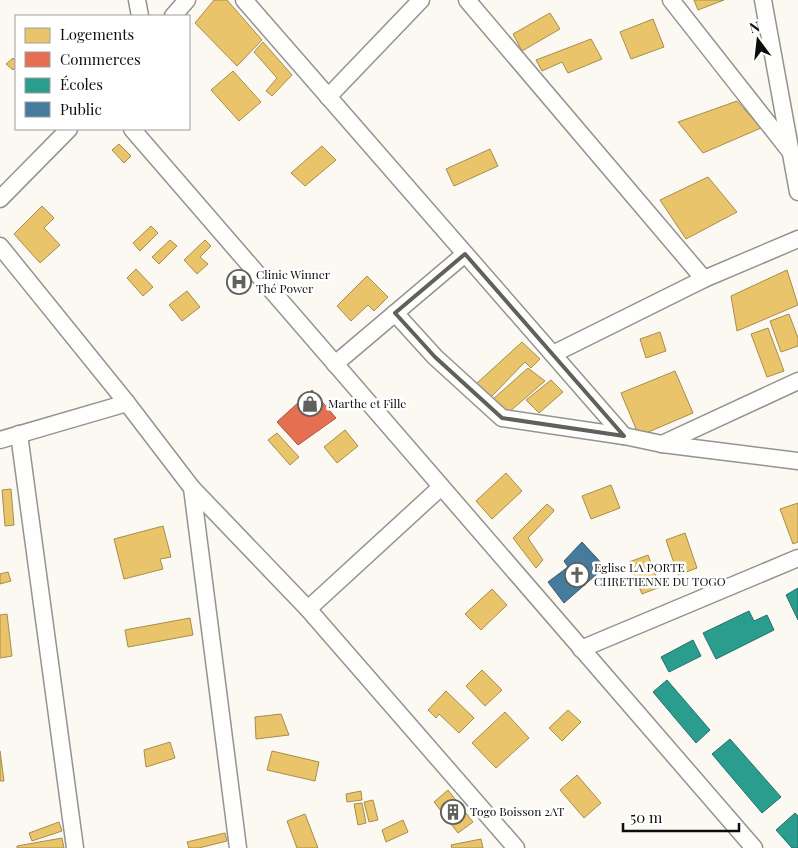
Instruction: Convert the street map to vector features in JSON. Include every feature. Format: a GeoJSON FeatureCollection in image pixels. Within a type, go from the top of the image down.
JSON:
{"type":"FeatureCollection","features":[{"type":"Feature","properties":{"kind":"street"},"geometry":{"type":"LineString","coordinates":[[137,0],[140,15]]}},
{"type":"Feature","properties":{"kind":"street"},"geometry":{"type":"LineString","coordinates":[[174,15],[187,0]]}},
{"type":"Feature","properties":{"kind":"street"},"geometry":{"type":"LineString","coordinates":[[244,0],[624,436]]}},
{"type":"Feature","properties":{"kind":"street"},"geometry":{"type":"LineString","coordinates":[[328,97],[422,0]]}},
{"type":"Feature","properties":{"kind":"street"},"geometry":{"type":"LineString","coordinates":[[467,0],[704,279]]}},
{"type":"Feature","properties":{"kind":"street"},"geometry":{"type":"LineString","coordinates":[[671,0],[791,153]]}},
{"type":"Feature","properties":{"kind":"street"},"geometry":{"type":"LineString","coordinates":[[763,0],[798,192]]}},
{"type":"Feature","properties":{"kind":"street"},"geometry":{"type":"LineString","coordinates":[[0,199],[68,130]]}},
{"type":"Feature","properties":{"kind":"street"},"geometry":{"type":"LineString","coordinates":[[133,130],[754,848]]}},
{"type":"Feature","properties":{"kind":"street"},"geometry":{"type":"LineString","coordinates":[[553,354],[704,279],[798,239]]}},
{"type":"Feature","properties":{"kind":"street"},"geometry":{"type":"LineString","coordinates":[[0,246],[127,403],[192,488],[308,609],[516,848]]}},
{"type":"Feature","properties":{"kind":"street"},"geometry":{"type":"LineString","coordinates":[[336,364],[465,254]]}},
{"type":"Feature","properties":{"kind":"street"},"geometry":{"type":"LineString","coordinates":[[395,313],[435,357],[502,418],[624,436],[662,444],[798,461]]}},
{"type":"Feature","properties":{"kind":"street"},"geometry":{"type":"LineString","coordinates":[[662,444],[798,381]]}},
{"type":"Feature","properties":{"kind":"street"},"geometry":{"type":"LineString","coordinates":[[0,440],[127,403]]}},
{"type":"Feature","properties":{"kind":"street"},"geometry":{"type":"LineString","coordinates":[[18,434],[75,848]]}},
{"type":"Feature","properties":{"kind":"street"},"geometry":{"type":"LineString","coordinates":[[308,609],[441,487]]}},
{"type":"Feature","properties":{"kind":"street"},"geometry":{"type":"LineString","coordinates":[[192,488],[238,848]]}},
{"type":"Feature","properties":{"kind":"street"},"geometry":{"type":"LineString","coordinates":[[581,649],[798,558]]}},
{"type":"Feature","properties":{"kind":"highlighted area"},"geometry":{"type":"Polygon","coordinates":[[[465,254],[624,436],[502,418],[435,357],[395,313],[465,254]]]}},
{"type":"Feature","properties":{"kind":"building: Logements"},"geometry":{"type":"Polygon","coordinates":[[[214,0],[227,0],[262,40],[237,66],[195,23],[214,0]]]}},
{"type":"Feature","properties":{"kind":"building: Logements"},"geometry":{"type":"Polygon","coordinates":[[[694,0],[724,0],[698,10],[694,0]]]}},
{"type":"Feature","properties":{"kind":"building: Logements"},"geometry":{"type":"Polygon","coordinates":[[[550,13],[560,29],[522,51],[513,34],[550,13]]]}},
{"type":"Feature","properties":{"kind":"building: Logements"},"geometry":{"type":"Polygon","coordinates":[[[653,19],[664,47],[631,59],[620,32],[653,19]]]}},
{"type":"Feature","properties":{"kind":"building: Logements"},"geometry":{"type":"Polygon","coordinates":[[[591,39],[602,59],[568,73],[562,62],[542,71],[536,60],[591,39]]]}},
{"type":"Feature","properties":{"kind":"building: Logements"},"geometry":{"type":"Polygon","coordinates":[[[263,42],[292,75],[272,96],[266,91],[277,78],[254,52],[263,42]]]}},
{"type":"Feature","properties":{"kind":"building: Logements"},"geometry":{"type":"Polygon","coordinates":[[[13,58],[15,60],[15,68],[13,70],[6,64],[13,58]]]}},
{"type":"Feature","properties":{"kind":"building: Logements"},"geometry":{"type":"Polygon","coordinates":[[[233,71],[261,102],[239,121],[211,90],[233,71]]]}},
{"type":"Feature","properties":{"kind":"building: Logements"},"geometry":{"type":"Polygon","coordinates":[[[737,101],[761,128],[703,153],[678,122],[737,101]]]}},
{"type":"Feature","properties":{"kind":"building: Logements"},"geometry":{"type":"Polygon","coordinates":[[[119,144],[131,156],[124,163],[112,150],[119,144]]]}},
{"type":"Feature","properties":{"kind":"building: Logements"},"geometry":{"type":"Polygon","coordinates":[[[322,146],[336,160],[305,186],[291,173],[322,146]]]}},
{"type":"Feature","properties":{"kind":"building: Logements"},"geometry":{"type":"Polygon","coordinates":[[[490,149],[498,166],[454,186],[446,169],[490,149]]]}},
{"type":"Feature","properties":{"kind":"building: Logements"},"geometry":{"type":"Polygon","coordinates":[[[708,177],[737,212],[686,239],[660,200],[708,177]]]}},
{"type":"Feature","properties":{"kind":"building: Logements"},"geometry":{"type":"Polygon","coordinates":[[[42,206],[54,218],[44,228],[60,245],[40,263],[14,234],[42,206]]]}},
{"type":"Feature","properties":{"kind":"building: Logements"},"geometry":{"type":"Polygon","coordinates":[[[151,226],[158,233],[140,251],[133,243],[151,226]]]}},
{"type":"Feature","properties":{"kind":"building: Logements"},"geometry":{"type":"Polygon","coordinates":[[[170,240],[177,246],[159,264],[152,257],[170,240]]]}},
{"type":"Feature","properties":{"kind":"building: Logements"},"geometry":{"type":"Polygon","coordinates":[[[205,240],[211,246],[200,257],[208,264],[197,274],[184,260],[205,240]]]}},
{"type":"Feature","properties":{"kind":"building: Logements"},"geometry":{"type":"Polygon","coordinates":[[[136,269],[153,287],[143,296],[127,278],[136,269]]]}},
{"type":"Feature","properties":{"kind":"building: Logements"},"geometry":{"type":"Polygon","coordinates":[[[787,270],[798,305],[737,331],[731,296],[787,270]]]}},
{"type":"Feature","properties":{"kind":"building: Logements"},"geometry":{"type":"Polygon","coordinates":[[[367,276],[388,297],[374,311],[368,305],[351,321],[337,306],[367,276]]]}},
{"type":"Feature","properties":{"kind":"building: Logements"},"geometry":{"type":"Polygon","coordinates":[[[187,291],[200,307],[182,321],[169,305],[187,291]]]}},
{"type":"Feature","properties":{"kind":"building: Logements"},"geometry":{"type":"Polygon","coordinates":[[[789,314],[798,338],[798,346],[781,352],[770,321],[789,314]]]}},
{"type":"Feature","properties":{"kind":"building: Logements"},"geometry":{"type":"Polygon","coordinates":[[[768,328],[784,371],[767,377],[751,334],[768,328]]]}},
{"type":"Feature","properties":{"kind":"building: Logements"},"geometry":{"type":"Polygon","coordinates":[[[660,332],[666,351],[646,358],[640,339],[660,332]]]}},
{"type":"Feature","properties":{"kind":"building: Logements"},"geometry":{"type":"Polygon","coordinates":[[[522,342],[540,359],[531,368],[525,362],[490,398],[476,384],[522,342]]]}},
{"type":"Feature","properties":{"kind":"building: Logements"},"geometry":{"type":"Polygon","coordinates":[[[528,368],[545,381],[508,413],[492,400],[528,368]]]}},
{"type":"Feature","properties":{"kind":"building: Logements"},"geometry":{"type":"Polygon","coordinates":[[[675,371],[693,413],[639,436],[621,393],[675,371]]]}},
{"type":"Feature","properties":{"kind":"building: Logements"},"geometry":{"type":"Polygon","coordinates":[[[551,380],[563,392],[539,413],[526,400],[551,380]]]}},
{"type":"Feature","properties":{"kind":"building: Logements"},"geometry":{"type":"Polygon","coordinates":[[[345,430],[358,446],[337,463],[324,447],[345,430]]]}},
{"type":"Feature","properties":{"kind":"building: Logements"},"geometry":{"type":"Polygon","coordinates":[[[277,433],[299,457],[290,465],[268,440],[277,433]]]}},
{"type":"Feature","properties":{"kind":"building: Logements"},"geometry":{"type":"Polygon","coordinates":[[[506,473],[522,491],[492,519],[476,501],[506,473]]]}},
{"type":"Feature","properties":{"kind":"building: Logements"},"geometry":{"type":"Polygon","coordinates":[[[611,485],[620,508],[591,519],[582,496],[611,485]]]}},
{"type":"Feature","properties":{"kind":"building: Logements"},"geometry":{"type":"Polygon","coordinates":[[[11,489],[14,525],[5,526],[2,490],[11,489]]]}},
{"type":"Feature","properties":{"kind":"building: Logements"},"geometry":{"type":"Polygon","coordinates":[[[798,503],[798,542],[793,544],[780,509],[798,503]]]}},
{"type":"Feature","properties":{"kind":"building: Logements"},"geometry":{"type":"Polygon","coordinates":[[[547,504],[554,510],[553,512],[528,538],[543,560],[536,568],[513,538],[547,504]]]}},
{"type":"Feature","properties":{"kind":"building: Logements"},"geometry":{"type":"Polygon","coordinates":[[[163,526],[171,557],[160,559],[163,569],[124,579],[114,539],[163,526]]]}},
{"type":"Feature","properties":{"kind":"building: Logements"},"geometry":{"type":"Polygon","coordinates":[[[685,533],[697,568],[678,575],[666,540],[685,533]]]}},
{"type":"Feature","properties":{"kind":"building: Logements"},"geometry":{"type":"Polygon","coordinates":[[[648,555],[660,587],[642,594],[629,562],[648,555]]]}},
{"type":"Feature","properties":{"kind":"building: Logements"},"geometry":{"type":"Polygon","coordinates":[[[8,572],[11,581],[0,584],[0,574],[8,572]]]}},
{"type":"Feature","properties":{"kind":"building: Logements"},"geometry":{"type":"Polygon","coordinates":[[[492,589],[507,605],[481,630],[465,614],[492,589]]]}},
{"type":"Feature","properties":{"kind":"building: Logements"},"geometry":{"type":"Polygon","coordinates":[[[7,614],[12,656],[0,658],[0,615],[7,614]]]}},
{"type":"Feature","properties":{"kind":"building: Logements"},"geometry":{"type":"Polygon","coordinates":[[[190,618],[193,635],[128,647],[125,630],[190,618]]]}},
{"type":"Feature","properties":{"kind":"building: Logements"},"geometry":{"type":"Polygon","coordinates":[[[482,670],[502,690],[485,706],[466,686],[482,670]]]}},
{"type":"Feature","properties":{"kind":"building: Logements"},"geometry":{"type":"Polygon","coordinates":[[[446,691],[474,718],[459,733],[439,714],[436,718],[428,710],[446,691]]]}},
{"type":"Feature","properties":{"kind":"building: Logements"},"geometry":{"type":"Polygon","coordinates":[[[568,710],[581,722],[562,741],[549,728],[568,710]]]}},
{"type":"Feature","properties":{"kind":"building: Logements"},"geometry":{"type":"Polygon","coordinates":[[[505,712],[529,738],[496,768],[472,743],[505,712]]]}},
{"type":"Feature","properties":{"kind":"building: Logements"},"geometry":{"type":"Polygon","coordinates":[[[281,714],[289,735],[256,739],[255,717],[281,714]]]}},
{"type":"Feature","properties":{"kind":"building: Logements"},"geometry":{"type":"Polygon","coordinates":[[[170,742],[175,758],[146,767],[144,750],[170,742]]]}},
{"type":"Feature","properties":{"kind":"building: Logements"},"geometry":{"type":"Polygon","coordinates":[[[0,751],[4,781],[0,781],[0,751]]]}},
{"type":"Feature","properties":{"kind":"building: Logements"},"geometry":{"type":"Polygon","coordinates":[[[272,751],[319,762],[315,781],[267,770],[272,751]]]}},
{"type":"Feature","properties":{"kind":"building: Logements"},"geometry":{"type":"Polygon","coordinates":[[[577,775],[601,803],[584,818],[560,790],[577,775]]]}},
{"type":"Feature","properties":{"kind":"building: Logements","name":"Togo Boisson 2AT"},"geometry":{"type":"Polygon","coordinates":[[[448,790],[473,822],[458,833],[434,802],[448,790]]]}},
{"type":"Feature","properties":{"kind":"building: Logements"},"geometry":{"type":"Polygon","coordinates":[[[361,791],[362,800],[347,802],[346,794],[361,791]]]}},
{"type":"Feature","properties":{"kind":"building: Logements"},"geometry":{"type":"Polygon","coordinates":[[[373,800],[378,820],[369,822],[364,802],[373,800]]]}},
{"type":"Feature","properties":{"kind":"building: Logements"},"geometry":{"type":"Polygon","coordinates":[[[362,803],[366,823],[358,825],[354,804],[362,803]]]}},
{"type":"Feature","properties":{"kind":"building: Logements"},"geometry":{"type":"Polygon","coordinates":[[[305,814],[318,848],[297,848],[287,821],[305,814]]]}},
{"type":"Feature","properties":{"kind":"building: Logements"},"geometry":{"type":"Polygon","coordinates":[[[403,820],[408,832],[386,842],[382,830],[403,820]]]}},
{"type":"Feature","properties":{"kind":"building: Logements"},"geometry":{"type":"Polygon","coordinates":[[[59,822],[62,831],[32,841],[29,833],[59,822]]]}},
{"type":"Feature","properties":{"kind":"building: Logements"},"geometry":{"type":"Polygon","coordinates":[[[225,833],[227,841],[199,848],[189,848],[187,842],[225,833]]]}},
{"type":"Feature","properties":{"kind":"building: Logements"},"geometry":{"type":"Polygon","coordinates":[[[62,838],[64,848],[17,848],[17,846],[62,838]]]}},
{"type":"Feature","properties":{"kind":"building: Logements"},"geometry":{"type":"Polygon","coordinates":[[[481,839],[483,848],[452,848],[451,845],[481,839]]]}},
{"type":"Feature","properties":{"kind":"building: Commerces","name":"Marthe et Fille"},"geometry":{"type":"Polygon","coordinates":[[[312,390],[336,418],[298,445],[277,422],[312,390]]]}},
{"type":"Feature","properties":{"kind":"building: Écoles"},"geometry":{"type":"Polygon","coordinates":[[[798,588],[798,620],[786,595],[798,588]]]}},
{"type":"Feature","properties":{"kind":"building: Écoles"},"geometry":{"type":"Polygon","coordinates":[[[749,611],[754,621],[767,615],[774,630],[716,659],[703,633],[749,611]]]}},
{"type":"Feature","properties":{"kind":"building: Écoles"},"geometry":{"type":"Polygon","coordinates":[[[693,640],[701,656],[669,672],[661,657],[693,640]]]}},
{"type":"Feature","properties":{"kind":"building: Écoles"},"geometry":{"type":"Polygon","coordinates":[[[667,680],[710,730],[696,743],[653,692],[667,680]]]}},
{"type":"Feature","properties":{"kind":"building: Écoles"},"geometry":{"type":"Polygon","coordinates":[[[730,739],[781,797],[762,813],[712,754],[730,739]]]}},
{"type":"Feature","properties":{"kind":"building: Écoles"},"geometry":{"type":"Polygon","coordinates":[[[795,813],[798,816],[798,848],[792,848],[776,830],[795,813]]]}},
{"type":"Feature","properties":{"kind":"building: Public","name":"Eglise LA PORTE CHRETIENNE DU TOGO"},"geometry":{"type":"Polygon","coordinates":[[[582,542],[605,567],[564,603],[548,582],[568,567],[564,561],[582,542]]]}},
{"type":"Feature","properties":{"kind":"place","name":"Clinic Winner Thé Power"},"geometry":{"type":"Point","coordinates":[239,282]}},
{"type":"Feature","properties":{"kind":"place","name":"Marthe et Fille"},"geometry":{"type":"Point","coordinates":[310,404]}},
{"type":"Feature","properties":{"kind":"place","name":"Eglise LA PORTE CHRETIENNE DU TOGO"},"geometry":{"type":"Point","coordinates":[577,575]}},
{"type":"Feature","properties":{"kind":"place","name":"Togo Boisson 2AT"},"geometry":{"type":"Point","coordinates":[453,812]}}]}
